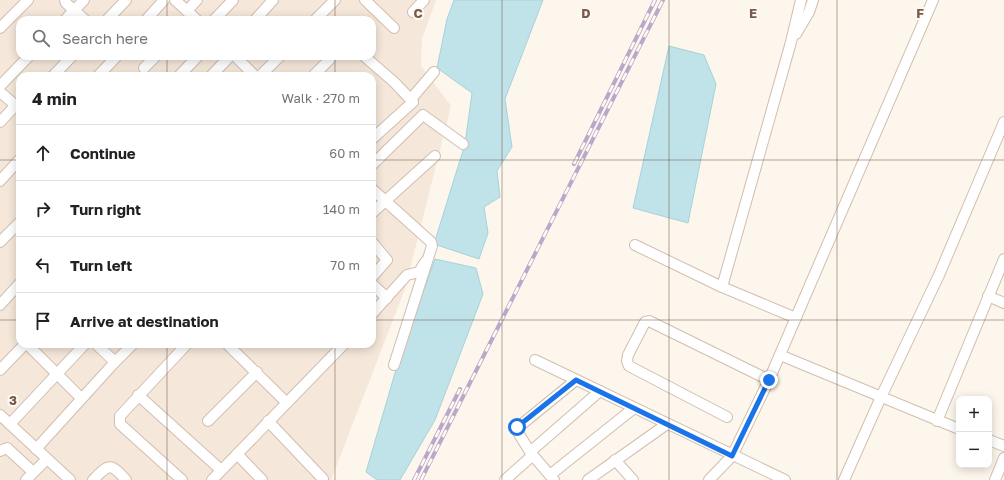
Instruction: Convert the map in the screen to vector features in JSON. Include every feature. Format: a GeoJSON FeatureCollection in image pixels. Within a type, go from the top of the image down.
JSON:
{"type":"FeatureCollection","features":[{"type":"Feature","properties":{"kind":"street"},"geometry":{"type":"LineString","coordinates":[[0,28],[28,0]]}},
{"type":"Feature","properties":{"kind":"street"},"geometry":{"type":"LineString","coordinates":[[65,0],[81,16]]}},
{"type":"Feature","properties":{"kind":"street"},"geometry":{"type":"LineString","coordinates":[[69,16],[84,0]]}},
{"type":"Feature","properties":{"kind":"street"},"geometry":{"type":"LineString","coordinates":[[111,16],[126,0]]}},
{"type":"Feature","properties":{"kind":"street"},"geometry":{"type":"LineString","coordinates":[[150,16],[164,0]]}},
{"type":"Feature","properties":{"kind":"street"},"geometry":{"type":"LineString","coordinates":[[175,0],[191,16]]}},
{"type":"Feature","properties":{"kind":"street"},"geometry":{"type":"LineString","coordinates":[[192,16],[197,0]]}},
{"type":"Feature","properties":{"kind":"street"},"geometry":{"type":"LineString","coordinates":[[218,16],[233,0]]}},
{"type":"Feature","properties":{"kind":"street"},"geometry":{"type":"LineString","coordinates":[[259,16],[273,0]]}},
{"type":"Feature","properties":{"kind":"street"},"geometry":{"type":"LineString","coordinates":[[322,16],[335,0]]}},
{"type":"Feature","properties":{"kind":"street"},"geometry":{"type":"LineString","coordinates":[[365,0],[394,28]]}},
{"type":"Feature","properties":{"kind":"street"},"geometry":{"type":"LineString","coordinates":[[414,12],[424,0]]}},
{"type":"Feature","properties":{"kind":"street"},"geometry":{"type":"LineString","coordinates":[[722,287],[791,42],[800,0]]}},
{"type":"Feature","properties":{"kind":"street"},"geometry":{"type":"LineString","coordinates":[[791,42],[809,12],[813,0]]}},
{"type":"Feature","properties":{"kind":"street"},"geometry":{"type":"LineString","coordinates":[[709,480],[732,456],[769,380],[933,0]]}},
{"type":"Feature","properties":{"kind":"street"},"geometry":{"type":"LineString","coordinates":[[0,86],[25,60]]}},
{"type":"Feature","properties":{"kind":"street"},"geometry":{"type":"LineString","coordinates":[[57,72],[68,60]]}},
{"type":"Feature","properties":{"kind":"street"},"geometry":{"type":"LineString","coordinates":[[102,72],[113,60]]}},
{"type":"Feature","properties":{"kind":"street"},"geometry":{"type":"LineString","coordinates":[[144,68],[152,60]]}},
{"type":"Feature","properties":{"kind":"street"},"geometry":{"type":"LineString","coordinates":[[183,72],[194,60]]}},
{"type":"Feature","properties":{"kind":"street"},"geometry":{"type":"LineString","coordinates":[[215,72],[226,60]]}},
{"type":"Feature","properties":{"kind":"street"},"geometry":{"type":"LineString","coordinates":[[239,60],[251,72]]}},
{"type":"Feature","properties":{"kind":"street"},"geometry":{"type":"LineString","coordinates":[[264,72],[276,60]]}},
{"type":"Feature","properties":{"kind":"street"},"geometry":{"type":"LineString","coordinates":[[317,72],[328,60]]}},
{"type":"Feature","properties":{"kind":"street"},"geometry":{"type":"LineString","coordinates":[[369,60],[394,82],[413,102],[376,135]]}},
{"type":"Feature","properties":{"kind":"street"},"geometry":{"type":"LineString","coordinates":[[411,99],[434,72]]}},
{"type":"Feature","properties":{"kind":"street"},"geometry":{"type":"LineString","coordinates":[[0,92],[16,106]]}},
{"type":"Feature","properties":{"kind":"street"},"geometry":{"type":"LineString","coordinates":[[0,122],[16,110]]}},
{"type":"Feature","properties":{"kind":"street"},"geometry":{"type":"LineString","coordinates":[[376,161],[423,115],[463,144]]}},
{"type":"Feature","properties":{"kind":"street"},"geometry":{"type":"LineString","coordinates":[[844,480],[939,274],[1004,122]]}},
{"type":"Feature","properties":{"kind":"street"},"geometry":{"type":"LineString","coordinates":[[376,209],[435,156]]}},
{"type":"Feature","properties":{"kind":"street"},"geometry":{"type":"LineString","coordinates":[[0,181],[16,164]]}},
{"type":"Feature","properties":{"kind":"street"},"geometry":{"type":"LineString","coordinates":[[376,192],[431,242],[432,246],[394,365]]}},
{"type":"Feature","properties":{"kind":"street"},"geometry":{"type":"LineString","coordinates":[[0,242],[16,226]]}},
{"type":"Feature","properties":{"kind":"street"},"geometry":{"type":"LineString","coordinates":[[635,245],[722,287],[796,318]]}},
{"type":"Feature","properties":{"kind":"street"},"geometry":{"type":"LineString","coordinates":[[376,247],[387,260],[376,272]]}},
{"type":"Feature","properties":{"kind":"street"},"geometry":{"type":"LineString","coordinates":[[376,310],[407,274],[419,272],[431,252]]}},
{"type":"Feature","properties":{"kind":"street"},"geometry":{"type":"LineString","coordinates":[[938,421],[1004,259]]}},
{"type":"Feature","properties":{"kind":"street"},"geometry":{"type":"LineString","coordinates":[[0,305],[16,287]]}},
{"type":"Feature","properties":{"kind":"street"},"geometry":{"type":"LineString","coordinates":[[376,288],[387,298]]}},
{"type":"Feature","properties":{"kind":"street"},"geometry":{"type":"LineString","coordinates":[[988,296],[1004,303]]}},
{"type":"Feature","properties":{"kind":"street"},"geometry":{"type":"LineString","coordinates":[[727,418],[629,366],[627,361],[628,355],[645,322],[649,321],[769,380]]}},
{"type":"Feature","properties":{"kind":"street"},"geometry":{"type":"LineString","coordinates":[[0,370],[22,348]]}},
{"type":"Feature","properties":{"kind":"street"},"geometry":{"type":"LineString","coordinates":[[30,348],[81,398]]}},
{"type":"Feature","properties":{"kind":"street"},"geometry":{"type":"LineString","coordinates":[[10,424],[81,348]]}},
{"type":"Feature","properties":{"kind":"street"},"geometry":{"type":"LineString","coordinates":[[100,348],[115,362]]}},
{"type":"Feature","properties":{"kind":"street"},"geometry":{"type":"LineString","coordinates":[[36,449],[81,398],[129,348]]}},
{"type":"Feature","properties":{"kind":"street"},"geometry":{"type":"LineString","coordinates":[[182,480],[120,424],[120,416],[183,348]]}},
{"type":"Feature","properties":{"kind":"street"},"geometry":{"type":"LineString","coordinates":[[231,348],[257,372],[286,403]]}},
{"type":"Feature","properties":{"kind":"street"},"geometry":{"type":"LineString","coordinates":[[212,480],[340,348]]}},
{"type":"Feature","properties":{"kind":"street"},"geometry":{"type":"LineString","coordinates":[[780,355],[956,428]]}},
{"type":"Feature","properties":{"kind":"street"},"geometry":{"type":"LineString","coordinates":[[535,360],[732,456],[785,480]]}},
{"type":"Feature","properties":{"kind":"street"},"geometry":{"type":"LineString","coordinates":[[208,421],[257,372]]}},
{"type":"Feature","properties":{"kind":"street"},"geometry":{"type":"LineString","coordinates":[[576,380],[516,428],[532,454],[552,478],[634,408]]}},
{"type":"Feature","properties":{"kind":"street"},"geometry":{"type":"LineString","coordinates":[[505,480],[600,391]]}},
{"type":"Feature","properties":{"kind":"street"},"geometry":{"type":"LineString","coordinates":[[138,395],[221,470]]}},
{"type":"Feature","properties":{"kind":"street"},"geometry":{"type":"LineString","coordinates":[[0,415],[70,480]]}},
{"type":"Feature","properties":{"kind":"street"},"geometry":{"type":"LineString","coordinates":[[268,421],[323,480]]}},
{"type":"Feature","properties":{"kind":"street"},"geometry":{"type":"LineString","coordinates":[[588,480],[667,424]]}},
{"type":"Feature","properties":{"kind":"street"},"geometry":{"type":"LineString","coordinates":[[992,441],[1004,446]]}},
{"type":"Feature","properties":{"kind":"street"},"geometry":{"type":"LineString","coordinates":[[0,451],[7,448],[34,472]]}},
{"type":"Feature","properties":{"kind":"street"},"geometry":{"type":"LineString","coordinates":[[237,454],[262,480]]}},
{"type":"Feature","properties":{"kind":"street"},"geometry":{"type":"LineString","coordinates":[[995,480],[1004,458]]}},
{"type":"Feature","properties":{"kind":"street"},"geometry":{"type":"LineString","coordinates":[[26,480],[47,459]]}},
{"type":"Feature","properties":{"kind":"street"},"geometry":{"type":"LineString","coordinates":[[616,460],[632,480]]}},
{"type":"Feature","properties":{"kind":"street"},"geometry":{"type":"LineString","coordinates":[[93,480],[106,467],[109,466],[116,469],[126,480]]}},
{"type":"Feature","properties":{"kind":"shaded area"},"geometry":{"type":"Polygon","coordinates":[[[0,0],[436,0],[422,39],[421,66],[451,106],[405,289],[331,480],[0,480],[0,0]]]}},
{"type":"Feature","properties":{"kind":"water"},"geometry":{"type":"Polygon","coordinates":[[[454,0],[543,0],[505,99],[512,147],[497,171],[500,197],[484,207],[488,233],[479,259],[434,244],[465,144],[472,93],[437,68],[447,19],[454,0]]]}},
{"type":"Feature","properties":{"kind":"water"},"geometry":{"type":"Polygon","coordinates":[[[669,46],[704,55],[716,84],[688,223],[633,208],[669,46]]]}},
{"type":"Feature","properties":{"kind":"water"},"geometry":{"type":"Polygon","coordinates":[[[435,259],[476,268],[483,294],[435,420],[400,480],[377,480],[366,472],[400,356],[435,259]]]}},
{"type":"Feature","properties":{"kind":"railway"},"geometry":{"type":"LineString","coordinates":[[574,164],[655,0]]}},
{"type":"Feature","properties":{"kind":"railway"},"geometry":{"type":"LineString","coordinates":[[421,480],[663,0]]}},
{"type":"Feature","properties":{"kind":"railway"},"geometry":{"type":"LineString","coordinates":[[414,480],[460,389]]}},
{"type":"Feature","properties":{"kind":"route"},"geometry":{"type":"LineString","coordinates":[[517,427],[576,380],[732,456],[769,380]]}}]}
